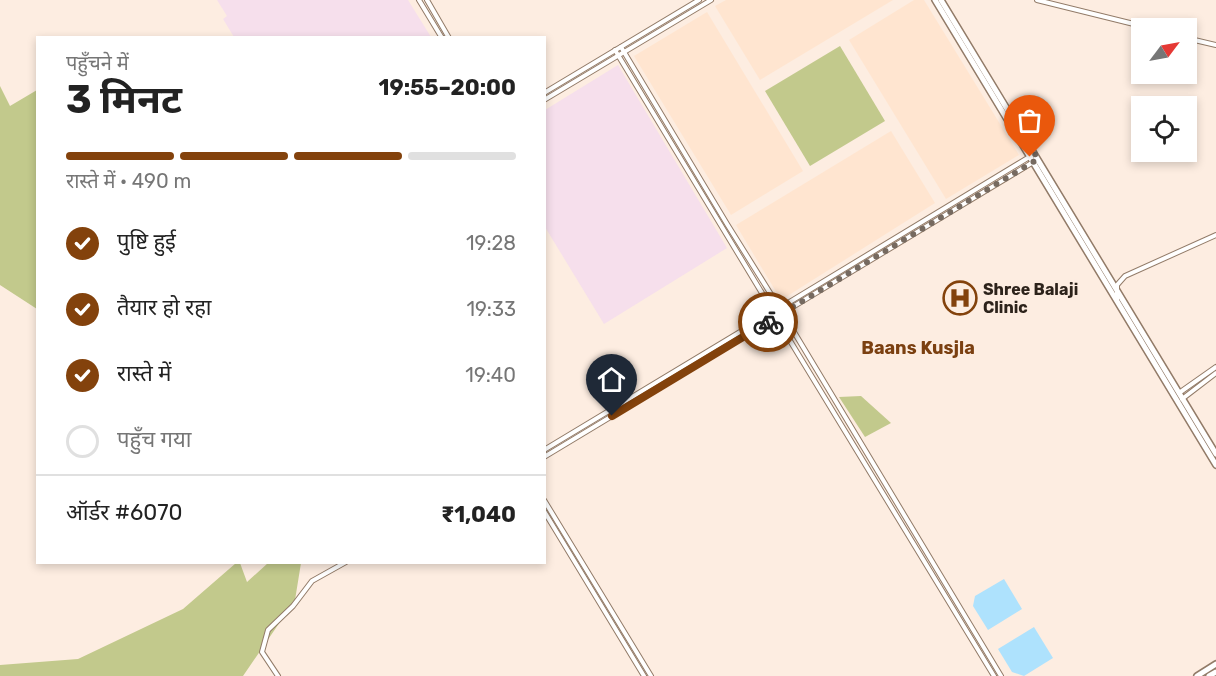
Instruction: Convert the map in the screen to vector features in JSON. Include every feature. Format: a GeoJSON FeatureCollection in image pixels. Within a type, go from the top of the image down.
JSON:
{"type":"FeatureCollection","features":[{"type":"Feature","properties":{"kind":"main road"},"geometry":{"type":"LineString","coordinates":[[935,0],[1117,292],[1124,308],[1216,465]]}},
{"type":"Feature","properties":{"kind":"main road"},"geometry":{"type":"LineString","coordinates":[[941,0],[1117,302],[1124,308],[1216,454]]}},
{"type":"Feature","properties":{"kind":"main road"},"geometry":{"type":"LineString","coordinates":[[1197,676],[1216,664]]}},
{"type":"Feature","properties":{"kind":"main road"},"geometry":{"type":"LineString","coordinates":[[1209,676],[1216,672]]}},
{"type":"Feature","properties":{"kind":"street"},"geometry":{"type":"LineString","coordinates":[[419,0],[441,36]]}},
{"type":"Feature","properties":{"kind":"street"},"geometry":{"type":"LineString","coordinates":[[427,0],[448,36]]}},
{"type":"Feature","properties":{"kind":"street"},"geometry":{"type":"LineString","coordinates":[[546,92],[699,0]]}},
{"type":"Feature","properties":{"kind":"street"},"geometry":{"type":"LineString","coordinates":[[546,99],[711,0]]}},
{"type":"Feature","properties":{"kind":"street"},"geometry":{"type":"LineString","coordinates":[[1037,0],[1131,23]]}},
{"type":"Feature","properties":{"kind":"street"},"geometry":{"type":"LineString","coordinates":[[1197,41],[1216,45]]}},
{"type":"Feature","properties":{"kind":"street"},"geometry":{"type":"LineString","coordinates":[[621,47],[777,304],[783,306],[786,311],[785,317],[828,390],[1001,676]]}},
{"type":"Feature","properties":{"kind":"street"},"geometry":{"type":"LineString","coordinates":[[615,50],[771,308],[770,314],[823,393],[994,676]]}},
{"type":"Feature","properties":{"kind":"street"},"geometry":{"type":"LineString","coordinates":[[783,306],[1034,158]]}},
{"type":"Feature","properties":{"kind":"street"},"geometry":{"type":"LineString","coordinates":[[786,311],[1034,158]]}},
{"type":"Feature","properties":{"kind":"street"},"geometry":{"type":"LineString","coordinates":[[1117,302],[1117,285],[1125,276],[1216,235]]}},
{"type":"Feature","properties":{"kind":"street"},"geometry":{"type":"LineString","coordinates":[[771,308],[777,304]]}},
{"type":"Feature","properties":{"kind":"street"},"geometry":{"type":"LineString","coordinates":[[546,449],[770,314]]}},
{"type":"Feature","properties":{"kind":"street"},"geometry":{"type":"LineString","coordinates":[[546,456],[775,320],[785,317]]}},
{"type":"Feature","properties":{"kind":"street"},"geometry":{"type":"LineString","coordinates":[[1180,396],[1216,367]]}},
{"type":"Feature","properties":{"kind":"street"},"geometry":{"type":"LineString","coordinates":[[1180,396],[1216,373]]}},
{"type":"Feature","properties":{"kind":"street"},"geometry":{"type":"LineString","coordinates":[[823,393],[828,390]]}},
{"type":"Feature","properties":{"kind":"street"},"geometry":{"type":"LineString","coordinates":[[546,505],[651,676]]}},
{"type":"Feature","properties":{"kind":"street"},"geometry":{"type":"LineString","coordinates":[[546,515],[644,676]]}},
{"type":"Feature","properties":{"kind":"street"},"geometry":{"type":"LineString","coordinates":[[278,676],[262,652],[268,630],[293,606],[312,581],[342,564]]}},
{"type":"Feature","properties":{"kind":"shaded area"},"geometry":{"type":"Polygon","coordinates":[[[217,0],[408,0],[430,36],[233,36],[223,19],[227,16],[217,0]]]}},
{"type":"Feature","properties":{"kind":"shaded area"},"geometry":{"type":"Polygon","coordinates":[[[726,0],[893,0],[760,80],[715,6],[726,0]]]}},
{"type":"Feature","properties":{"kind":"shaded area"},"geometry":{"type":"Polygon","coordinates":[[[914,0],[924,0],[1019,155],[946,199],[849,40],[914,0]]]}},
{"type":"Feature","properties":{"kind":"shaded area"},"geometry":{"type":"Polygon","coordinates":[[[707,12],[803,171],[731,215],[634,56],[707,12]]]}},
{"type":"Feature","properties":{"kind":"shaded area"},"geometry":{"type":"Polygon","coordinates":[[[618,65],[727,248],[604,324],[546,229],[546,109],[618,65]]]}},
{"type":"Feature","properties":{"kind":"shaded area"},"geometry":{"type":"Polygon","coordinates":[[[891,131],[935,203],[781,300],[736,225],[891,131]]]}},
{"type":"Feature","properties":{"kind":"green space"},"geometry":{"type":"Polygon","coordinates":[[[840,46],[885,121],[810,166],[765,91],[840,46]]]}},
{"type":"Feature","properties":{"kind":"green space"},"geometry":{"type":"Polygon","coordinates":[[[0,86],[10,106],[36,91],[36,308],[0,285],[0,86]]]}},
{"type":"Feature","properties":{"kind":"green space"},"geometry":{"type":"Polygon","coordinates":[[[861,396],[891,423],[865,437],[839,397],[861,396]]]}},
{"type":"Feature","properties":{"kind":"green space"},"geometry":{"type":"Polygon","coordinates":[[[235,564],[240,564],[247,582],[267,564],[301,564],[295,600],[243,676],[0,676],[0,665],[78,659],[183,609],[235,564]]]}},
{"type":"Feature","properties":{"kind":"water"},"geometry":{"type":"Polygon","coordinates":[[[1038,96],[1045,100],[1045,109],[1051,113],[1046,119],[1028,109],[1023,103],[1029,98],[1038,96]]]}},
{"type":"Feature","properties":{"kind":"water"},"geometry":{"type":"Polygon","coordinates":[[[1004,579],[1022,609],[988,630],[973,606],[975,596],[1004,579]]]}},
{"type":"Feature","properties":{"kind":"water"},"geometry":{"type":"Polygon","coordinates":[[[1034,627],[1053,658],[1024,676],[1012,672],[998,649],[1034,627]]]}},
{"type":"Feature","properties":{"kind":"way so far"},"geometry":{"type":"LineString","coordinates":[[768,322],[782,320],[786,311],[1038,159],[1035,154],[1030,157]]}},
{"type":"Feature","properties":{"kind":"place","name":"Shree Balaji Clinic"},"geometry":{"type":"Point","coordinates":[960,298]}},
{"type":"Feature","properties":{"kind":"district","name":"Baans Kusjla"},"geometry":{"type":"Point","coordinates":[918,348]}},
{"type":"Feature","properties":{"kind":"route"},"geometry":{"type":"LineString","coordinates":[[612,416],[768,322]]}}]}
